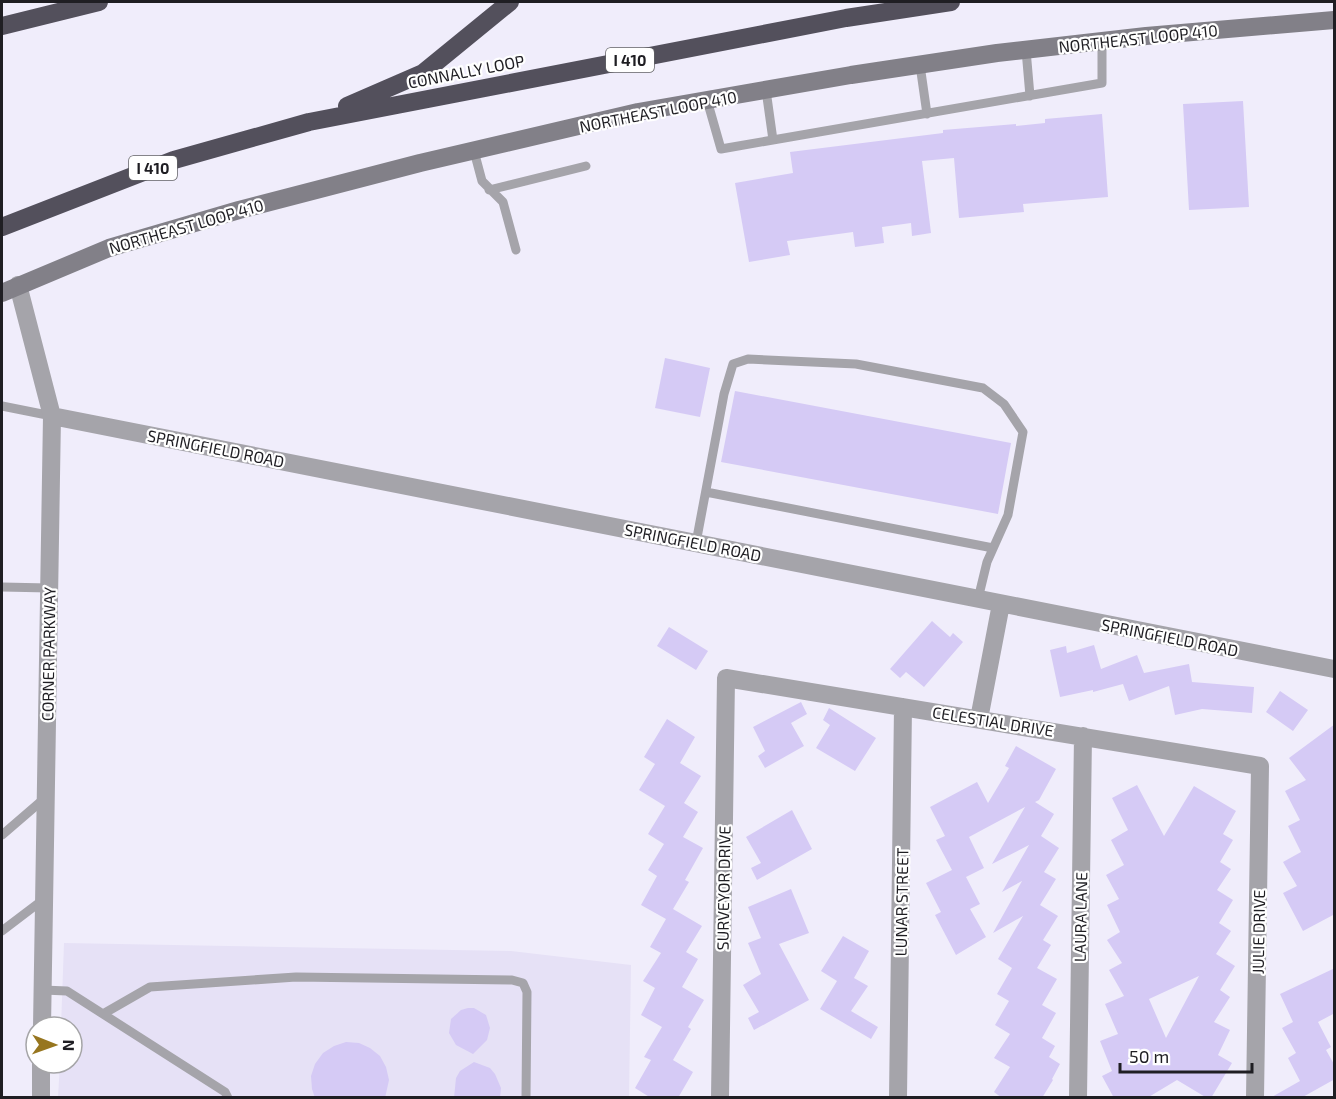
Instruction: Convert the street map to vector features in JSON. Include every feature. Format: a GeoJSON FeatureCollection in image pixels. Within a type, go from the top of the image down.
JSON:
{"type":"FeatureCollection","features":[{"type":"Feature","properties":{"kind":"highway"},"geometry":{"type":"LineString","coordinates":[[2,26],[99,2]]}},
{"type":"Feature","properties":{"kind":"highway"},"geometry":{"type":"LineString","coordinates":[[309,122],[423,74],[510,2]]}},
{"type":"Feature","properties":{"kind":"highway","name":"CONNALLY LOOP"},"geometry":{"type":"LineString","coordinates":[[2,227],[174,160],[309,122],[846,18],[951,2]]}},
{"type":"Feature","properties":{"kind":"main road","name":"NORTHEAST LOOP 410"},"geometry":{"type":"LineString","coordinates":[[2,293],[109,248],[239,210],[638,112],[920,65],[1026,50],[1335,20]]}},
{"type":"Feature","properties":{"kind":"street","name":"CORNER PARKWAY"},"geometry":{"type":"LineString","coordinates":[[18,285],[52,416],[42,1015]]}},
{"type":"Feature","properties":{"kind":"street","name":"SPRINGFIELD ROAD"},"geometry":{"type":"LineString","coordinates":[[52,416],[1335,669]]}},
{"type":"Feature","properties":{"kind":"street"},"geometry":{"type":"LineString","coordinates":[[979,719],[1001,604]]}},
{"type":"Feature","properties":{"kind":"street","name":"CELESTIAL DRIVE"},"geometry":{"type":"LineString","coordinates":[[726,678],[1260,766]]}},
{"type":"Feature","properties":{"kind":"street","name":"SURVEYOR DRIVE"},"geometry":{"type":"LineString","coordinates":[[720,1098],[726,678]]}},
{"type":"Feature","properties":{"kind":"street","name":"LUNAR STREET"},"geometry":{"type":"LineString","coordinates":[[898,1098],[903,707]]}},
{"type":"Feature","properties":{"kind":"street","name":"LAURA LANE"},"geometry":{"type":"LineString","coordinates":[[1078,1098],[1083,736]]}},
{"type":"Feature","properties":{"kind":"street","name":"JULIE DRIVE"},"geometry":{"type":"LineString","coordinates":[[1255,1098],[1260,766]]}},
{"type":"Feature","properties":{"kind":"street"},"geometry":{"type":"LineString","coordinates":[[41,1075],[41,1098]]}},
{"type":"Feature","properties":{"kind":"lane"},"geometry":{"type":"LineString","coordinates":[[707,100],[721,149],[1102,83],[1102,41]]}},
{"type":"Feature","properties":{"kind":"lane"},"geometry":{"type":"LineString","coordinates":[[1026,50],[1030,96]]}},
{"type":"Feature","properties":{"kind":"lane"},"geometry":{"type":"LineString","coordinates":[[920,65],[927,114]]}},
{"type":"Feature","properties":{"kind":"lane"},"geometry":{"type":"LineString","coordinates":[[766,90],[773,140]]}},
{"type":"Feature","properties":{"kind":"lane"},"geometry":{"type":"LineString","coordinates":[[474,151],[482,181],[503,202],[516,250]]}},
{"type":"Feature","properties":{"kind":"lane"},"geometry":{"type":"LineString","coordinates":[[489,190],[586,166]]}},
{"type":"Feature","properties":{"kind":"lane"},"geometry":{"type":"LineString","coordinates":[[696,543],[724,394],[733,364],[748,359],[856,364],[983,388],[1004,404],[1023,432],[1008,515],[987,562],[978,599]]}},
{"type":"Feature","properties":{"kind":"lane"},"geometry":{"type":"LineString","coordinates":[[2,406],[52,416]]}},
{"type":"Feature","properties":{"kind":"lane"},"geometry":{"type":"LineString","coordinates":[[706,492],[993,548]]}},
{"type":"Feature","properties":{"kind":"lane"},"geometry":{"type":"LineString","coordinates":[[2,587],[49,588]]}},
{"type":"Feature","properties":{"kind":"lane"},"geometry":{"type":"LineString","coordinates":[[2,835],[45,798]]}},
{"type":"Feature","properties":{"kind":"lane"},"geometry":{"type":"LineString","coordinates":[[2,931],[44,899]]}},
{"type":"Feature","properties":{"kind":"lane"},"geometry":{"type":"LineString","coordinates":[[104,1014],[150,987],[296,977],[512,980],[523,983],[527,992],[526,1098]]}},
{"type":"Feature","properties":{"kind":"lane"},"geometry":{"type":"LineString","coordinates":[[43,990],[67,991],[225,1092],[228,1098]]}},
{"type":"Feature","properties":{"kind":"shaded area"},"geometry":{"type":"Polygon","coordinates":[[[64,943],[511,951],[631,965],[629,1097],[58,1097],[59,1075],[84,1075],[84,1015],[61,1015],[64,943]]]}},
{"type":"Feature","properties":{"kind":"building"},"geometry":{"type":"Polygon","coordinates":[[[1243,101],[1249,207],[1189,210],[1183,104],[1243,101]]]}},
{"type":"Feature","properties":{"kind":"building"},"geometry":{"type":"Polygon","coordinates":[[[1102,114],[1108,197],[1023,204],[1024,212],[959,218],[954,158],[922,161],[931,233],[912,236],[911,223],[882,227],[884,243],[855,247],[853,232],[787,241],[790,255],[749,262],[735,183],[793,173],[790,152],[943,133],[943,130],[1016,124],[1016,126],[1045,123],[1045,119],[1102,114]]]}},
{"type":"Feature","properties":{"kind":"building"},"geometry":{"type":"Polygon","coordinates":[[[665,358],[710,368],[700,417],[655,408],[665,358]]]}},
{"type":"Feature","properties":{"kind":"building"},"geometry":{"type":"Polygon","coordinates":[[[735,391],[1011,443],[998,514],[721,462],[735,391]]]}},
{"type":"Feature","properties":{"kind":"building"},"geometry":{"type":"Polygon","coordinates":[[[932,621],[950,637],[953,633],[963,642],[924,687],[906,672],[900,678],[890,669],[932,621]]]}},
{"type":"Feature","properties":{"kind":"building"},"geometry":{"type":"Polygon","coordinates":[[[669,627],[708,651],[696,670],[657,646],[669,627]]]}},
{"type":"Feature","properties":{"kind":"building"},"geometry":{"type":"Polygon","coordinates":[[[1094,645],[1101,669],[1137,655],[1144,673],[1189,664],[1192,682],[1254,687],[1252,713],[1202,709],[1175,715],[1169,686],[1129,701],[1123,684],[1060,697],[1050,650],[1066,646],[1067,653],[1094,645]]]}},
{"type":"Feature","properties":{"kind":"building"},"geometry":{"type":"Polygon","coordinates":[[[1280,691],[1308,710],[1293,731],[1266,712],[1280,691]]]}},
{"type":"Feature","properties":{"kind":"building"},"geometry":{"type":"Polygon","coordinates":[[[801,702],[807,714],[791,723],[804,746],[765,768],[758,756],[765,751],[753,727],[801,702]]]}},
{"type":"Feature","properties":{"kind":"building"},"geometry":{"type":"Polygon","coordinates":[[[829,708],[876,738],[855,771],[816,748],[830,725],[823,720],[829,708]]]}},
{"type":"Feature","properties":{"kind":"building"},"geometry":{"type":"Polygon","coordinates":[[[667,719],[695,737],[680,763],[701,776],[684,803],[698,812],[683,837],[703,848],[685,880],[689,882],[673,909],[702,926],[686,952],[698,959],[682,987],[704,1000],[688,1027],[691,1029],[673,1060],[693,1072],[678,1098],[651,1098],[635,1088],[651,1060],[644,1057],[662,1027],[641,1015],[655,988],[643,981],[661,953],[650,947],[666,919],[641,905],[657,876],[648,870],[664,844],[648,834],[665,806],[639,790],[655,764],[644,757],[667,719]]]}},
{"type":"Feature","properties":{"kind":"building"},"geometry":{"type":"Polygon","coordinates":[[[1335,724],[1335,914],[1303,931],[1283,893],[1297,886],[1283,862],[1301,852],[1288,826],[1300,820],[1285,791],[1306,780],[1289,758],[1335,724]]]}},
{"type":"Feature","properties":{"kind":"building"},"geometry":{"type":"Polygon","coordinates":[[[1016,746],[1056,769],[1039,800],[1035,802],[1054,814],[1041,836],[1059,848],[1044,872],[1056,879],[1040,905],[1058,916],[1043,940],[1051,945],[1037,968],[1057,979],[1042,1005],[1056,1013],[1042,1038],[1055,1046],[1049,1057],[1060,1064],[1042,1098],[1002,1098],[994,1092],[1010,1067],[994,1058],[1010,1034],[995,1025],[1009,1001],[997,994],[1012,968],[998,959],[1023,916],[993,933],[1022,881],[1002,892],[1029,845],[992,864],[1025,807],[969,837],[984,868],[966,877],[980,904],[970,909],[986,937],[956,955],[935,915],[941,912],[926,883],[952,870],[936,840],[945,836],[930,807],[977,782],[988,803],[1009,768],[1005,766],[1016,746]]]}},
{"type":"Feature","properties":{"kind":"building"},"geometry":{"type":"Polygon","coordinates":[[[1137,785],[1164,836],[1194,786],[1236,811],[1223,834],[1233,840],[1220,862],[1231,869],[1217,890],[1233,900],[1219,923],[1231,931],[1216,954],[1235,966],[1220,990],[1230,997],[1214,1022],[1230,1030],[1218,1055],[1232,1063],[1211,1098],[1207,1098],[1177,1080],[1147,1098],[1114,1098],[1102,1076],[1112,1071],[1100,1041],[1118,1034],[1105,1004],[1124,996],[1109,970],[1122,963],[1107,940],[1120,932],[1107,905],[1119,899],[1106,875],[1124,865],[1111,840],[1128,830],[1112,798],[1137,785]],[[1199,976],[1149,999],[1166,1038],[1199,976]]]}},
{"type":"Feature","properties":{"kind":"building"},"geometry":{"type":"Polygon","coordinates":[[[792,810],[812,849],[757,880],[751,868],[761,863],[746,837],[792,810]]]}},
{"type":"Feature","properties":{"kind":"building"},"geometry":{"type":"Polygon","coordinates":[[[791,889],[809,933],[779,944],[809,1000],[754,1030],[748,1018],[759,1012],[743,985],[761,974],[748,943],[761,938],[748,907],[791,889]]]}},
{"type":"Feature","properties":{"kind":"building"},"geometry":{"type":"Polygon","coordinates":[[[843,936],[869,951],[854,978],[868,986],[851,1011],[878,1027],[871,1039],[820,1009],[837,981],[821,971],[843,936]]]}},
{"type":"Feature","properties":{"kind":"building"},"geometry":{"type":"Polygon","coordinates":[[[1335,968],[1335,1013],[1318,1022],[1331,1047],[1326,1050],[1335,1066],[1335,1079],[1301,1098],[1270,1098],[1300,1081],[1288,1058],[1296,1053],[1282,1028],[1293,1022],[1280,994],[1335,968]]]}},
{"type":"Feature","properties":{"kind":"building"},"geometry":{"type":"Polygon","coordinates":[[[474,1008],[486,1015],[490,1028],[487,1040],[473,1054],[456,1045],[449,1033],[451,1019],[461,1010],[474,1008]]]}},
{"type":"Feature","properties":{"kind":"building"},"geometry":{"type":"Polygon","coordinates":[[[346,1042],[359,1043],[380,1056],[389,1080],[385,1098],[315,1098],[311,1076],[315,1064],[323,1053],[346,1042]]]}},
{"type":"Feature","properties":{"kind":"building"},"geometry":{"type":"Polygon","coordinates":[[[474,1062],[490,1068],[495,1074],[501,1088],[500,1098],[454,1098],[456,1078],[460,1071],[474,1062]]]}}]}
